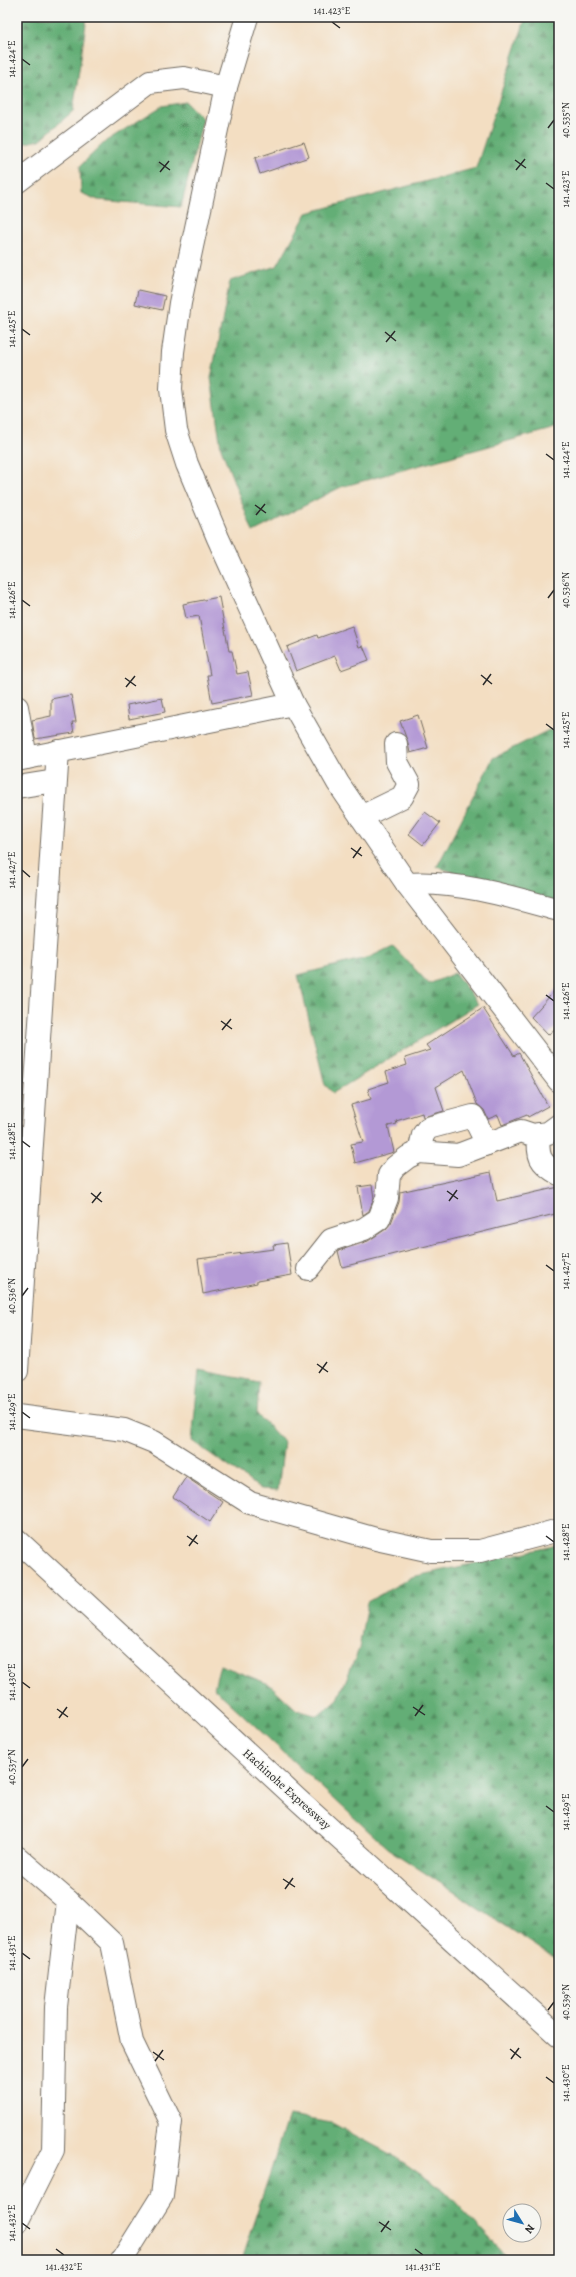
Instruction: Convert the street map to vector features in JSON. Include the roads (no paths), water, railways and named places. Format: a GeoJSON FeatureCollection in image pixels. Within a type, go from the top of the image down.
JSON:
{"type":"FeatureCollection","features":[{"type":"Feature","properties":{"kind":"main road"},"geometry":{"type":"LineString","coordinates":[[247,17],[226,87],[180,303],[173,352],[171,389],[176,430],[187,464],[293,704],[338,783],[407,884],[559,1081]]}},
{"type":"Feature","properties":{"kind":"main road"},"geometry":{"type":"LineString","coordinates":[[17,182],[150,82],[184,78],[226,87]]}},
{"type":"Feature","properties":{"kind":"main road"},"geometry":{"type":"LineString","coordinates":[[17,707],[22,759],[293,704]]}},
{"type":"Feature","properties":{"kind":"main road"},"geometry":{"type":"LineString","coordinates":[[361,818],[402,797],[409,784],[397,762],[396,744]]}},
{"type":"Feature","properties":{"kind":"main road"},"geometry":{"type":"LineString","coordinates":[[17,1371],[58,751]]}},
{"type":"Feature","properties":{"kind":"main road"},"geometry":{"type":"LineString","coordinates":[[17,787],[55,781]]}},
{"type":"Feature","properties":{"kind":"main road"},"geometry":{"type":"LineString","coordinates":[[407,884],[428,882],[512,898],[559,910]]}},
{"type":"Feature","properties":{"kind":"main road"},"geometry":{"type":"LineString","coordinates":[[419,1152],[422,1135],[428,1128],[434,1125],[452,1123],[473,1116],[487,1144]]}},
{"type":"Feature","properties":{"kind":"main road"},"geometry":{"type":"LineString","coordinates":[[452,1123],[458,1156]]}},
{"type":"Feature","properties":{"kind":"main road"},"geometry":{"type":"LineString","coordinates":[[308,1269],[330,1240],[364,1228],[379,1219],[387,1198],[389,1175],[395,1167],[419,1152],[458,1156],[521,1131],[533,1135],[548,1133],[559,1125]]}},
{"type":"Feature","properties":{"kind":"main road"},"geometry":{"type":"LineString","coordinates":[[539,1134],[538,1151],[541,1161],[559,1174]]}},
{"type":"Feature","properties":{"kind":"main road"},"geometry":{"type":"LineString","coordinates":[[17,1416],[124,1430],[154,1442],[250,1503],[376,1539],[431,1551],[480,1551],[559,1530]]}},
{"type":"Feature","properties":{"kind":"main road","name":"Hachinohe Expressway"},"geometry":{"type":"LineString","coordinates":[[17,1540],[286,1788],[559,2036]]}},
{"type":"Feature","properties":{"kind":"main road"},"geometry":{"type":"LineString","coordinates":[[17,1857],[68,1901],[112,1943],[132,2042],[171,2122],[162,2196],[122,2260]]}},
{"type":"Feature","properties":{"kind":"main road"},"geometry":{"type":"LineString","coordinates":[[17,2222],[53,2150],[56,2007],[68,1901]]}}]}
